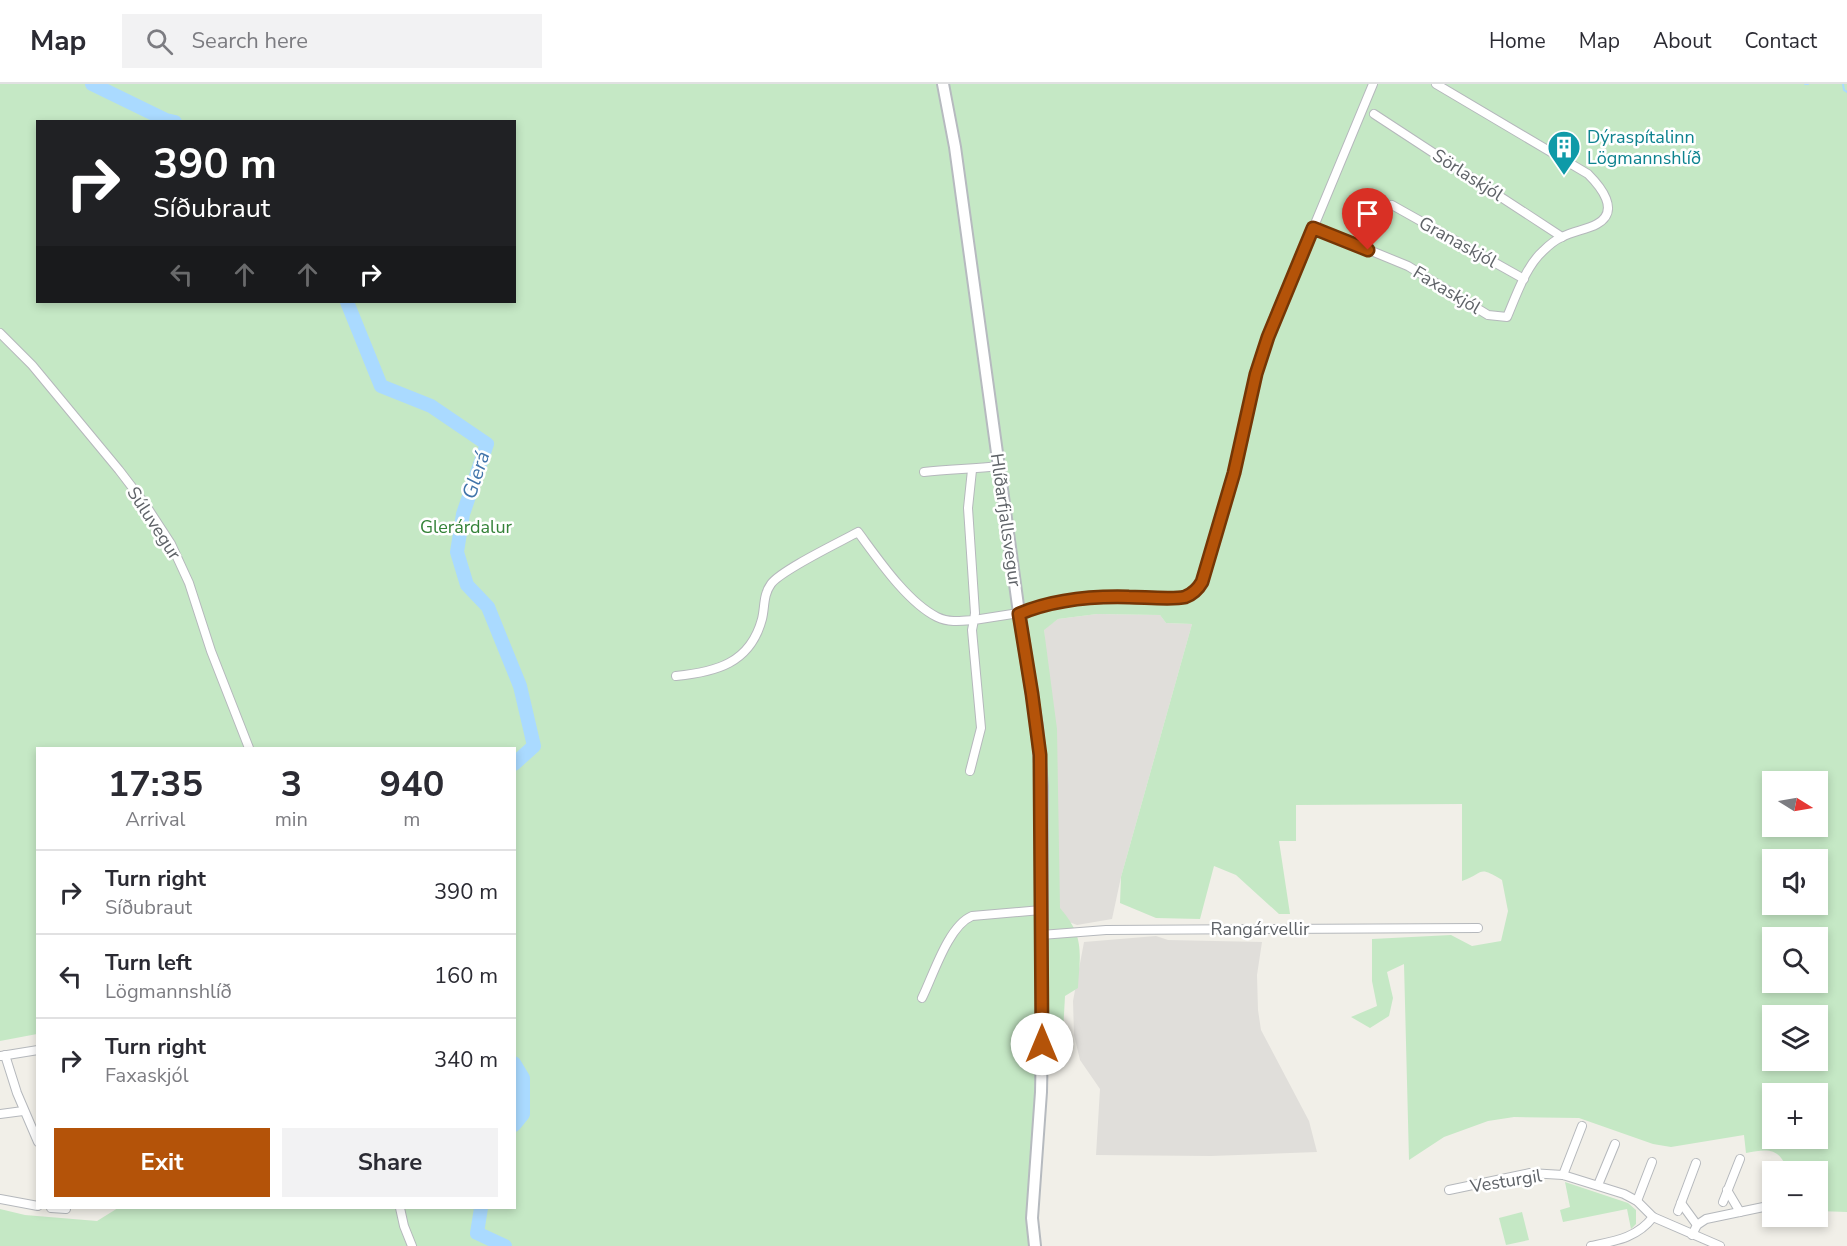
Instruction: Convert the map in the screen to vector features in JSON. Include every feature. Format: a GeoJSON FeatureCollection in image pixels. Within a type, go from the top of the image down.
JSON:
{"type":"FeatureCollection","features":[{"type":"Feature","properties":{"kind":"main road","name":"Hlíðarfjallsvegur"},"geometry":{"type":"LineString","coordinates":[[943,84],[958,169],[1040,755],[1041,1092],[1032,1218],[1035,1246]]}},
{"type":"Feature","properties":{"kind":"street"},"geometry":{"type":"LineString","coordinates":[[676,676],[712,671],[727,665],[740,655],[751,643],[758,630],[763,615],[765,594],[774,580],[858,532],[892,578],[924,608],[938,618],[955,621],[1019,614],[1035,607],[1051,604],[1113,597],[1182,597],[1196,591],[1204,576],[1234,473],[1256,374],[1268,337],[1373,84]]}},
{"type":"Feature","properties":{"kind":"street","name":"Faxaskjól"},"geometry":{"type":"LineString","coordinates":[[1313,228],[1408,266],[1488,315],[1507,317],[1524,279],[1541,252],[1562,237],[1597,225],[1603,220],[1608,212],[1607,201],[1604,192],[1588,174],[1436,84]]}},
{"type":"Feature","properties":{"kind":"street","name":"Sörlaskjól"},"geometry":{"type":"LineString","coordinates":[[1374,114],[1562,237]]}},
{"type":"Feature","properties":{"kind":"street","name":"Granaskjól"},"geometry":{"type":"LineString","coordinates":[[1392,205],[1524,279]]}},
{"type":"Feature","properties":{"kind":"street","name":"Súluvegur"},"geometry":{"type":"LineString","coordinates":[[0,333],[32,365],[119,470],[171,544],[189,583],[211,651],[249,747]]}},
{"type":"Feature","properties":{"kind":"street"},"geometry":{"type":"LineString","coordinates":[[924,472],[962,468],[972,470],[999,466]]}},
{"type":"Feature","properties":{"kind":"street"},"geometry":{"type":"LineString","coordinates":[[970,771],[981,728],[972,630],[975,613],[968,508],[972,470]]}},
{"type":"Feature","properties":{"kind":"street"},"geometry":{"type":"LineString","coordinates":[[922,998],[948,942],[962,921],[972,916],[1041,910]]}},
{"type":"Feature","properties":{"kind":"street","name":"Rangárvellir"},"geometry":{"type":"LineString","coordinates":[[1041,935],[1106,930],[1478,928]]}},
{"type":"Feature","properties":{"kind":"street"},"geometry":{"type":"LineString","coordinates":[[36,1050],[2,1055],[23,1111],[36,1138]]}},
{"type":"Feature","properties":{"kind":"street"},"geometry":{"type":"LineString","coordinates":[[0,1114],[23,1111]]}},
{"type":"Feature","properties":{"kind":"street","name":"Vesturgil"},"geometry":{"type":"LineString","coordinates":[[1563,1175],[1582,1126]]}},
{"type":"Feature","properties":{"kind":"street"},"geometry":{"type":"LineString","coordinates":[[1598,1185],[1615,1144]]}},
{"type":"Feature","properties":{"kind":"street"},"geometry":{"type":"LineString","coordinates":[[1723,1202],[1740,1159]]}},
{"type":"Feature","properties":{"kind":"street"},"geometry":{"type":"LineString","coordinates":[[1637,1201],[1652,1162]]}},
{"type":"Feature","properties":{"kind":"street"},"geometry":{"type":"LineString","coordinates":[[1678,1211],[1696,1162]]}},
{"type":"Feature","properties":{"kind":"street","name":"Vesturgil"},"geometry":{"type":"LineString","coordinates":[[1449,1190],[1530,1173],[1563,1175],[1598,1185],[1637,1201],[1653,1217],[1720,1246]]}},
{"type":"Feature","properties":{"kind":"street"},"geometry":{"type":"LineString","coordinates":[[1727,1190],[1740,1212]]}},
{"type":"Feature","properties":{"kind":"street"},"geometry":{"type":"LineString","coordinates":[[0,1200],[36,1206]]}},
{"type":"Feature","properties":{"kind":"street"},"geometry":{"type":"LineString","coordinates":[[1681,1203],[1697,1225]]}},
{"type":"Feature","properties":{"kind":"street"},"geometry":{"type":"LineString","coordinates":[[1692,1234],[1697,1225],[1706,1219],[1762,1207]]}},
{"type":"Feature","properties":{"kind":"street"},"geometry":{"type":"LineString","coordinates":[[400,1209],[412,1246]]}},
{"type":"Feature","properties":{"kind":"street"},"geometry":{"type":"LineString","coordinates":[[1591,1246],[1634,1234],[1653,1217]]}},
{"type":"Feature","properties":{"kind":"shaded area"},"geometry":{"type":"Polygon","coordinates":[[[1097,614],[1160,615],[1166,623],[1192,624],[1121,877],[1112,919],[1077,925],[1064,920],[1058,912],[1044,629],[1058,619],[1097,614]]]}},
{"type":"Feature","properties":{"kind":"shaded area"},"geometry":{"type":"Polygon","coordinates":[[[1156,936],[1168,940],[1262,942],[1257,975],[1261,1030],[1309,1121],[1317,1152],[1211,1156],[1096,1155],[1100,1089],[1080,1060],[1074,1035],[1073,1001],[1084,942],[1156,936]]]}},
{"type":"Feature","properties":{"kind":"green space","name":"Glerárdalur"},"geometry":{"type":"Polygon","coordinates":[[[0,84],[1847,84],[1847,1212],[1828,1211],[1828,1161],[1783,1161],[1772,1152],[1746,1153],[1744,1135],[1671,1147],[1653,1144],[1579,1118],[1514,1117],[1488,1121],[1444,1137],[1409,1160],[1404,964],[1387,972],[1393,998],[1389,1016],[1370,1028],[1351,1017],[1377,1006],[1372,981],[1372,939],[1451,935],[1472,946],[1501,941],[1508,911],[1502,880],[1481,872],[1462,881],[1462,804],[1296,805],[1296,841],[1279,841],[1290,914],[1279,914],[1236,875],[1214,866],[1200,919],[1156,918],[1120,903],[1121,877],[1192,624],[1166,623],[1160,615],[1097,614],[1058,619],[1044,630],[1057,729],[1060,908],[1074,928],[1080,955],[1078,988],[1065,996],[1063,1033],[1038,1037],[1028,1213],[1030,1246],[0,1246],[0,1209],[25,1215],[97,1221],[116,1209],[516,1209],[516,747],[36,747],[36,1034],[0,1041],[0,84]]]}},
{"type":"Feature","properties":{"kind":"green space"},"geometry":{"type":"Polygon","coordinates":[[[1565,1182],[1628,1203],[1636,1210],[1636,1224],[1631,1229],[1627,1209],[1563,1222],[1560,1210],[1570,1207],[1565,1182]]]}},
{"type":"Feature","properties":{"kind":"green space"},"geometry":{"type":"Polygon","coordinates":[[[1522,1212],[1529,1240],[1506,1245],[1499,1218],[1522,1212]]]}},
{"type":"Feature","properties":{"kind":"waterway","name":"Glerá"},"geometry":{"type":"LineString","coordinates":[[92,84],[166,120]]}},
{"type":"Feature","properties":{"kind":"waterway"},"geometry":{"type":"LineString","coordinates":[[1843,84],[1847,92]]}},
{"type":"Feature","properties":{"kind":"waterway","name":"Glerá"},"geometry":{"type":"LineString","coordinates":[[347,303],[381,386],[431,406],[487,444],[463,514],[457,552],[467,585],[488,607],[520,686],[534,746],[516,762]]}},
{"type":"Feature","properties":{"kind":"waterway","name":"Glerá"},"geometry":{"type":"LineString","coordinates":[[516,1066],[523,1078],[523,1114],[516,1123]]}},
{"type":"Feature","properties":{"kind":"waterway","name":"Glerá"},"geometry":{"type":"LineString","coordinates":[[481,1209],[477,1233],[505,1246]]}},
{"type":"Feature","properties":{"kind":"place","name":"Dýraspítalinn Lögmannshlíð"},"geometry":{"type":"Point","coordinates":[1564,176]}},
{"type":"Feature","properties":{"kind":"route"},"geometry":{"type":"LineString","coordinates":[[1042,1044],[1042,786],[1037,727],[1019,614],[1035,607],[1051,604],[1113,597],[1182,597],[1196,591],[1202,582],[1234,473],[1256,374],[1268,337],[1313,228],[1368,250]]}}]}
